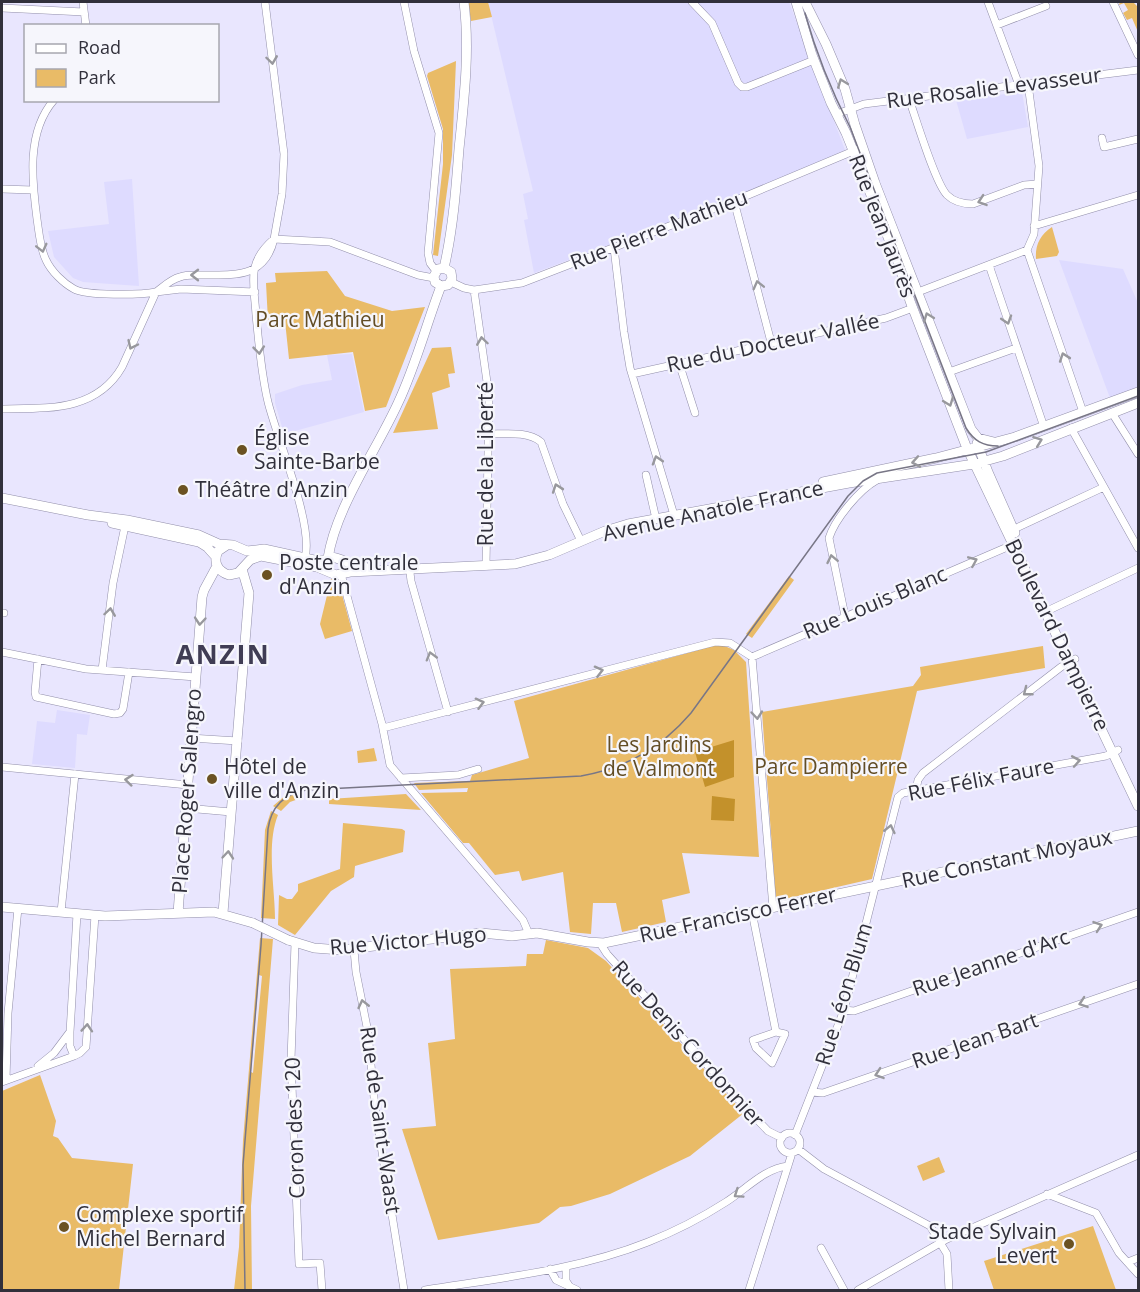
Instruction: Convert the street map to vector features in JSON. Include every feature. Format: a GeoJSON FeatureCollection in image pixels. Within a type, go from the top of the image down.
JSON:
{"type":"FeatureCollection","features":[{"type":"Feature","properties":{"kind":"main road"},"geometry":{"type":"LineString","coordinates":[[438,272],[452,273],[452,282],[447,286],[436,284],[438,272],[454,207],[465,88],[467,44],[464,2]]}},
{"type":"Feature","properties":{"kind":"main road","name":"Rue Jean Jaurès"},"geometry":{"type":"LineString","coordinates":[[796,2],[814,60],[898,262],[913,309],[962,436],[973,449]]}},
{"type":"Feature","properties":{"kind":"main road"},"geometry":{"type":"LineString","coordinates":[[805,2],[828,48],[863,147],[971,429],[975,435],[988,442],[996,442]]}},
{"type":"Feature","properties":{"kind":"main road"},"geometry":{"type":"LineString","coordinates":[[326,562],[344,511],[409,379],[441,286]]}},
{"type":"Feature","properties":{"kind":"main road","name":"Avenue Anatole France"},"geometry":{"type":"LineString","coordinates":[[326,562],[330,574],[486,563],[509,559],[532,554],[579,538],[611,522],[656,516],[973,449],[1044,427],[1138,392]]}},
{"type":"Feature","properties":{"kind":"main road","name":"Avenue Anatole France"},"geometry":{"type":"LineString","coordinates":[[674,512],[979,463],[1003,456],[1138,403]]}},
{"type":"Feature","properties":{"kind":"main road"},"geometry":{"type":"LineString","coordinates":[[973,449],[975,435]]}},
{"type":"Feature","properties":{"kind":"main road"},"geometry":{"type":"LineString","coordinates":[[952,454],[959,446],[962,436]]}},
{"type":"Feature","properties":{"kind":"main road","name":"Boulevard Dampierre"},"geometry":{"type":"LineString","coordinates":[[973,449],[1116,752],[1138,806]]}},
{"type":"Feature","properties":{"kind":"main road"},"geometry":{"type":"LineString","coordinates":[[2,498],[199,535],[216,543],[233,545],[245,556],[243,567],[249,593],[222,913]]}},
{"type":"Feature","properties":{"kind":"main road"},"geometry":{"type":"LineString","coordinates":[[88,515],[125,526],[199,542],[207,547],[222,572],[236,573],[243,567]]}},
{"type":"Feature","properties":{"kind":"main road"},"geometry":{"type":"LineString","coordinates":[[335,533],[335,544],[346,567],[342,573]]}},
{"type":"Feature","properties":{"kind":"main road"},"geometry":{"type":"LineString","coordinates":[[216,562],[219,549],[227,545]]}},
{"type":"Feature","properties":{"kind":"main road","name":"Avenue Anatole France"},"geometry":{"type":"LineString","coordinates":[[240,549],[264,549],[326,562]]}},
{"type":"Feature","properties":{"kind":"main road","name":"Avenue Anatole France"},"geometry":{"type":"LineString","coordinates":[[243,567],[252,558],[261,556],[326,562],[342,560],[359,566],[409,567]]}},
{"type":"Feature","properties":{"kind":"main road","name":"Place Roger Salengro"},"geometry":{"type":"LineString","coordinates":[[178,913],[203,594],[216,562]]}},
{"type":"Feature","properties":{"kind":"main road"},"geometry":{"type":"LineString","coordinates":[[1116,752],[1138,793]]}},
{"type":"Feature","properties":{"kind":"main road","name":"Rue Constant Moyaux"},"geometry":{"type":"LineString","coordinates":[[876,886],[1138,831]]}},
{"type":"Feature","properties":{"kind":"main road","name":"Rue Francisco Ferrer"},"geometry":{"type":"LineString","coordinates":[[600,943],[876,886]]}},
{"type":"Feature","properties":{"kind":"main road","name":"Rue Victor Hugo"},"geometry":{"type":"LineString","coordinates":[[2,907],[95,915],[222,913],[253,923],[291,941],[320,949],[354,950],[476,934],[512,936],[541,934],[600,943]]}},
{"type":"Feature","properties":{"kind":"street"},"geometry":{"type":"LineString","coordinates":[[83,2],[86,24]]}},
{"type":"Feature","properties":{"kind":"street"},"geometry":{"type":"LineString","coordinates":[[266,2],[284,154],[282,194],[274,239],[255,261],[253,270],[264,385],[272,420],[281,442],[300,509],[308,546],[305,558]]}},
{"type":"Feature","properties":{"kind":"street"},"geometry":{"type":"LineString","coordinates":[[404,2],[414,51],[439,133],[428,253],[430,263],[438,272]]}},
{"type":"Feature","properties":{"kind":"street"},"geometry":{"type":"LineString","coordinates":[[692,2],[710,20],[738,83],[742,87],[814,60]]}},
{"type":"Feature","properties":{"kind":"street"},"geometry":{"type":"LineString","coordinates":[[987,2],[1019,85]]}},
{"type":"Feature","properties":{"kind":"street"},"geometry":{"type":"LineString","coordinates":[[1113,2],[1138,55]]}},
{"type":"Feature","properties":{"kind":"street"},"geometry":{"type":"LineString","coordinates":[[997,25],[1046,6]]}},
{"type":"Feature","properties":{"kind":"street"},"geometry":{"type":"LineString","coordinates":[[2,8],[84,12]]}},
{"type":"Feature","properties":{"kind":"street","name":"Rue Rosalie Levasseur"},"geometry":{"type":"LineString","coordinates":[[837,114],[864,104],[1138,70]]}},
{"type":"Feature","properties":{"kind":"street"},"geometry":{"type":"LineString","coordinates":[[918,292],[1027,250],[1033,238],[1039,160],[1029,84]]}},
{"type":"Feature","properties":{"kind":"street"},"geometry":{"type":"LineString","coordinates":[[909,99],[941,185],[950,197],[965,204],[973,204],[1024,185],[1037,183]]}},
{"type":"Feature","properties":{"kind":"street"},"geometry":{"type":"LineString","coordinates":[[53,102],[43,116],[39,129],[33,160],[33,190],[43,254],[49,266],[63,281],[81,292],[156,292],[181,289],[255,292]]}},
{"type":"Feature","properties":{"kind":"street"},"geometry":{"type":"LineString","coordinates":[[1102,138],[1104,147],[1138,139]]}},
{"type":"Feature","properties":{"kind":"street","name":"Rue Pierre Mathieu"},"geometry":{"type":"LineString","coordinates":[[452,282],[474,290],[522,284],[735,201],[863,147]]}},
{"type":"Feature","properties":{"kind":"street"},"geometry":{"type":"LineString","coordinates":[[2,189],[33,190]]}},
{"type":"Feature","properties":{"kind":"street"},"geometry":{"type":"LineString","coordinates":[[1034,226],[1138,195]]}},
{"type":"Feature","properties":{"kind":"street"},"geometry":{"type":"LineString","coordinates":[[735,201],[771,342]]}},
{"type":"Feature","properties":{"kind":"street"},"geometry":{"type":"LineString","coordinates":[[274,239],[330,242],[418,275],[438,272]]}},
{"type":"Feature","properties":{"kind":"street"},"geometry":{"type":"LineString","coordinates":[[614,248],[624,332],[632,374],[674,512]]}},
{"type":"Feature","properties":{"kind":"street"},"geometry":{"type":"LineString","coordinates":[[1027,250],[1083,412]]}},
{"type":"Feature","properties":{"kind":"street"},"geometry":{"type":"LineString","coordinates":[[989,265],[1044,427]]}},
{"type":"Feature","properties":{"kind":"street"},"geometry":{"type":"LineString","coordinates":[[2,409],[64,406],[86,399],[105,389],[122,367],[156,292],[182,276],[231,275],[253,270]]}},
{"type":"Feature","properties":{"kind":"street","name":"Rue de la Liberté"},"geometry":{"type":"LineString","coordinates":[[474,290],[489,392],[486,563]]}},
{"type":"Feature","properties":{"kind":"street","name":"Rue du Docteur Vallée"},"geometry":{"type":"LineString","coordinates":[[632,374],[890,317],[913,309]]}},
{"type":"Feature","properties":{"kind":"street"},"geometry":{"type":"LineString","coordinates":[[949,372],[1016,348]]}},
{"type":"Feature","properties":{"kind":"street"},"geometry":{"type":"LineString","coordinates":[[679,363],[695,413]]}},
{"type":"Feature","properties":{"kind":"street"},"geometry":{"type":"LineString","coordinates":[[1112,413],[1138,454]]}},
{"type":"Feature","properties":{"kind":"street"},"geometry":{"type":"LineString","coordinates":[[1071,428],[1138,548]]}},
{"type":"Feature","properties":{"kind":"street"},"geometry":{"type":"LineString","coordinates":[[489,434],[524,435],[539,440],[567,514],[579,538]]}},
{"type":"Feature","properties":{"kind":"street"},"geometry":{"type":"LineString","coordinates":[[646,475],[656,516]]}},
{"type":"Feature","properties":{"kind":"street"},"geometry":{"type":"LineString","coordinates":[[845,616],[829,538],[835,525],[854,500],[878,479]]}},
{"type":"Feature","properties":{"kind":"street"},"geometry":{"type":"LineString","coordinates":[[1010,530],[1104,487]]}},
{"type":"Feature","properties":{"kind":"street"},"geometry":{"type":"LineString","coordinates":[[102,670],[113,583],[125,526]]}},
{"type":"Feature","properties":{"kind":"street","name":"Rue Louis Blanc"},"geometry":{"type":"LineString","coordinates":[[752,657],[1016,543]]}},
{"type":"Feature","properties":{"kind":"street"},"geometry":{"type":"LineString","coordinates":[[409,567],[448,712]]}},
{"type":"Feature","properties":{"kind":"street"},"geometry":{"type":"LineString","coordinates":[[1049,610],[1138,568]]}},
{"type":"Feature","properties":{"kind":"street"},"geometry":{"type":"LineString","coordinates":[[342,573],[390,763],[523,920],[529,934]]}},
{"type":"Feature","properties":{"kind":"street"},"geometry":{"type":"LineString","coordinates":[[383,728],[710,643],[723,641],[734,644],[752,657],[773,908]]}},
{"type":"Feature","properties":{"kind":"street"},"geometry":{"type":"LineString","coordinates":[[2,652],[86,669],[196,677]]}},
{"type":"Feature","properties":{"kind":"street"},"geometry":{"type":"LineString","coordinates":[[39,659],[34,692],[36,697],[114,714],[120,713],[125,706],[129,672]]}},
{"type":"Feature","properties":{"kind":"street"},"geometry":{"type":"LineString","coordinates":[[916,790],[922,772],[1073,660]]}},
{"type":"Feature","properties":{"kind":"street"},"geometry":{"type":"LineString","coordinates":[[190,738],[238,741]]}},
{"type":"Feature","properties":{"kind":"street","name":"Rue Félix Faure"},"geometry":{"type":"LineString","coordinates":[[876,886],[898,797],[903,793],[1116,752]]}},
{"type":"Feature","properties":{"kind":"street"},"geometry":{"type":"LineString","coordinates":[[2,767],[188,785]]}},
{"type":"Feature","properties":{"kind":"street"},"geometry":{"type":"LineString","coordinates":[[401,778],[458,775],[478,769]]}},
{"type":"Feature","properties":{"kind":"street"},"geometry":{"type":"LineString","coordinates":[[61,912],[75,774]]}},
{"type":"Feature","properties":{"kind":"street"},"geometry":{"type":"LineString","coordinates":[[186,808],[231,812]]}},
{"type":"Feature","properties":{"kind":"street","name":"Rue Léon Blum"},"geometry":{"type":"LineString","coordinates":[[795,1135],[844,1010],[876,886]]}},
{"type":"Feature","properties":{"kind":"street"},"geometry":{"type":"LineString","coordinates":[[18,908],[4,1081],[74,1056],[82,1051],[86,1044],[95,915]]}},
{"type":"Feature","properties":{"kind":"street"},"geometry":{"type":"LineString","coordinates":[[752,912],[776,1032]]}},
{"type":"Feature","properties":{"kind":"street","name":"Rue Jeanne d'Arc"},"geometry":{"type":"LineString","coordinates":[[844,1010],[854,1011],[1138,912]]}},
{"type":"Feature","properties":{"kind":"street"},"geometry":{"type":"LineString","coordinates":[[74,1056],[70,1046],[70,1032],[77,914]]}},
{"type":"Feature","properties":{"kind":"street","name":"Coron des 120"},"geometry":{"type":"LineString","coordinates":[[291,941],[291,1060],[299,1264],[320,1263],[322,1290]]}},
{"type":"Feature","properties":{"kind":"street","name":"Rue Denis Cordonnier"},"geometry":{"type":"LineString","coordinates":[[600,943],[607,954],[759,1122],[770,1132],[782,1138]]}},
{"type":"Feature","properties":{"kind":"street","name":"Rue de Saint-Waast"},"geometry":{"type":"LineString","coordinates":[[354,950],[368,1032],[375,1108],[404,1290]]}},
{"type":"Feature","properties":{"kind":"street","name":"Rue Jean Bart"},"geometry":{"type":"LineString","coordinates":[[812,1092],[823,1093],[1138,984]]}},
{"type":"Feature","properties":{"kind":"street"},"geometry":{"type":"LineString","coordinates":[[31,1070],[54,1053],[70,1032]]}},
{"type":"Feature","properties":{"kind":"street"},"geometry":{"type":"LineString","coordinates":[[776,1032],[785,1034],[772,1063],[756,1048],[753,1040],[776,1032]]}},
{"type":"Feature","properties":{"kind":"street"},"geometry":{"type":"LineString","coordinates":[[749,1290],[788,1166],[795,1151],[800,1141],[795,1135],[787,1134],[782,1138],[782,1148],[785,1152],[795,1151],[824,1169],[927,1223],[942,1242],[947,1254],[949,1290]]}},
{"type":"Feature","properties":{"kind":"street"},"geometry":{"type":"LineString","coordinates":[[858,1290],[942,1242],[1138,1155]]}},
{"type":"Feature","properties":{"kind":"street"},"geometry":{"type":"LineString","coordinates":[[425,1290],[566,1267],[623,1251],[677,1230],[726,1202],[771,1171],[788,1166]]}},
{"type":"Feature","properties":{"kind":"street"},"geometry":{"type":"LineString","coordinates":[[1047,1194],[1096,1213],[1116,1249],[1138,1274]]}},
{"type":"Feature","properties":{"kind":"street"},"geometry":{"type":"LineString","coordinates":[[821,1248],[844,1290]]}},
{"type":"Feature","properties":{"kind":"street"},"geometry":{"type":"LineString","coordinates":[[1128,1263],[1138,1258]]}},
{"type":"Feature","properties":{"kind":"street"},"geometry":{"type":"LineString","coordinates":[[566,1267],[565,1279],[573,1289]]}},
{"type":"Feature","properties":{"kind":"street"},"geometry":{"type":"LineString","coordinates":[[550,1269],[556,1280],[573,1289]]}},
{"type":"Feature","properties":{"kind":"shaded area"},"geometry":{"type":"Polygon","coordinates":[[[488,2],[789,2],[845,150],[747,193],[534,273],[524,220],[528,219],[523,194],[533,191],[488,2]]]}},
{"type":"Feature","properties":{"kind":"shaded area"},"geometry":{"type":"Polygon","coordinates":[[[1022,92],[1028,127],[967,139],[956,100],[1022,92]]]}},
{"type":"Feature","properties":{"kind":"shaded area"},"geometry":{"type":"Polygon","coordinates":[[[132,179],[139,286],[83,282],[73,278],[54,257],[48,231],[109,224],[104,182],[132,179]]]}},
{"type":"Feature","properties":{"kind":"shaded area"},"geometry":{"type":"Polygon","coordinates":[[[1059,260],[1123,269],[1138,303],[1138,387],[1110,398],[1059,260]]]}},
{"type":"Feature","properties":{"kind":"shaded area"},"geometry":{"type":"Polygon","coordinates":[[[352,354],[364,412],[284,434],[275,403],[275,394],[302,385],[332,380],[327,355],[352,354]]]}},
{"type":"Feature","properties":{"kind":"shaded area"},"geometry":{"type":"Polygon","coordinates":[[[57,710],[90,715],[87,735],[77,734],[75,768],[32,764],[37,721],[55,723],[57,710]]]}},
{"type":"Feature","properties":{"kind":"shaded area"},"geometry":{"type":"Polygon","coordinates":[[[734,740],[734,777],[705,787],[695,752],[734,740]]]}},
{"type":"Feature","properties":{"kind":"shaded area"},"geometry":{"type":"Polygon","coordinates":[[[712,796],[735,799],[734,821],[711,820],[712,796]]]}},
{"type":"Feature","properties":{"kind":"green space"},"geometry":{"type":"Polygon","coordinates":[[[468,2],[488,2],[492,17],[471,21],[468,2]]]}},
{"type":"Feature","properties":{"kind":"green space"},"geometry":{"type":"Polygon","coordinates":[[[1120,2],[1133,2],[1138,7],[1138,32],[1132,18],[1127,20],[1123,13],[1128,10],[1124,3],[1119,5],[1120,2]]]}},
{"type":"Feature","properties":{"kind":"green space"},"geometry":{"type":"Polygon","coordinates":[[[456,61],[452,155],[438,256],[433,255],[443,164],[443,129],[427,76],[428,73],[456,61]]]}},
{"type":"Feature","properties":{"kind":"green space"},"geometry":{"type":"Polygon","coordinates":[[[1052,227],[1059,252],[1057,256],[1036,259],[1039,241],[1052,227]]]}},
{"type":"Feature","properties":{"kind":"green space","name":"Parc Mathieu"},"geometry":{"type":"Polygon","coordinates":[[[327,271],[345,296],[392,311],[425,307],[386,407],[365,411],[353,352],[289,359],[285,321],[268,321],[266,283],[276,282],[275,273],[327,271]]]}},
{"type":"Feature","properties":{"kind":"green space"},"geometry":{"type":"Polygon","coordinates":[[[451,347],[455,373],[448,374],[450,387],[432,393],[438,429],[393,433],[432,348],[451,347]]]}},
{"type":"Feature","properties":{"kind":"green space"},"geometry":{"type":"Polygon","coordinates":[[[789,576],[794,580],[752,638],[746,634],[789,576]]]}},
{"type":"Feature","properties":{"kind":"green space"},"geometry":{"type":"Polygon","coordinates":[[[331,579],[338,580],[352,631],[325,639],[320,624],[331,579]]]}},
{"type":"Feature","properties":{"kind":"green space","name":"Les Jardins de Valmont"},"geometry":{"type":"Polygon","coordinates":[[[720,644],[734,650],[746,662],[759,857],[682,853],[690,893],[662,900],[666,922],[622,932],[616,903],[593,903],[591,934],[570,932],[563,872],[522,881],[519,871],[495,875],[469,843],[463,843],[421,793],[467,792],[468,788],[419,790],[414,783],[470,781],[472,775],[529,758],[514,701],[720,644]]]}},
{"type":"Feature","properties":{"kind":"green space","name":"Parc Dampierre"},"geometry":{"type":"Polygon","coordinates":[[[1043,646],[1045,668],[917,691],[872,879],[776,901],[762,712],[913,686],[921,675],[920,667],[1043,646]]]}},
{"type":"Feature","properties":{"kind":"green space"},"geometry":{"type":"Polygon","coordinates":[[[374,748],[377,761],[358,763],[357,751],[374,748]]]}},
{"type":"Feature","properties":{"kind":"green space"},"geometry":{"type":"Polygon","coordinates":[[[302,789],[304,797],[290,802],[281,811],[273,806],[287,794],[302,789]]]}},
{"type":"Feature","properties":{"kind":"green space"},"geometry":{"type":"Polygon","coordinates":[[[406,794],[421,810],[329,804],[329,799],[406,794]]]}},
{"type":"Feature","properties":{"kind":"green space"},"geometry":{"type":"Polygon","coordinates":[[[271,811],[278,815],[272,839],[275,919],[261,918],[265,830],[271,811]]]}},
{"type":"Feature","properties":{"kind":"green space"},"geometry":{"type":"Polygon","coordinates":[[[343,823],[402,829],[405,831],[403,852],[355,866],[354,877],[331,891],[295,935],[278,925],[279,895],[292,899],[298,891],[298,884],[340,869],[343,823]]]}},
{"type":"Feature","properties":{"kind":"green space"},"geometry":{"type":"Polygon","coordinates":[[[260,938],[273,939],[251,1206],[252,1290],[234,1290],[239,1247],[243,1140],[260,938]],[[259,975],[251,1072],[253,1073],[262,976],[259,975]]]}},
{"type":"Feature","properties":{"kind":"green space"},"geometry":{"type":"Polygon","coordinates":[[[546,940],[588,948],[606,961],[744,1113],[690,1156],[610,1194],[571,1206],[560,1207],[539,1223],[438,1240],[402,1129],[436,1126],[428,1043],[455,1039],[450,969],[526,966],[527,954],[543,954],[546,940]]]}},
{"type":"Feature","properties":{"kind":"green space","name":"Complexe sportif Michel Bernard"},"geometry":{"type":"Polygon","coordinates":[[[40,1075],[56,1121],[53,1136],[58,1138],[72,1158],[133,1164],[119,1290],[2,1290],[2,1091],[40,1075]]]}},
{"type":"Feature","properties":{"kind":"green space"},"geometry":{"type":"Polygon","coordinates":[[[939,1157],[945,1172],[923,1181],[917,1166],[939,1157]]]}},
{"type":"Feature","properties":{"kind":"green space","name":"Stade Sylvain Levert"},"geometry":{"type":"Polygon","coordinates":[[[1093,1226],[1116,1290],[994,1290],[984,1261],[1093,1226]]]}},
{"type":"Feature","properties":{"kind":"tram line"},"geometry":{"type":"LineString","coordinates":[[805,13],[824,71],[850,127],[966,428],[979,442],[998,446]]}},
{"type":"Feature","properties":{"kind":"tram line"},"geometry":{"type":"LineString","coordinates":[[245,1290],[243,1165],[268,829],[272,814],[280,803],[285,798],[306,790],[581,776],[628,762],[655,746],[691,713],[848,496],[863,481],[877,473],[986,452],[1138,396]]}},
{"type":"Feature","properties":{"kind":"place","name":"Église Sainte-Barbe"},"geometry":{"type":"Point","coordinates":[242,450]}},
{"type":"Feature","properties":{"kind":"place","name":"Théâtre d'Anzin"},"geometry":{"type":"Point","coordinates":[183,490]}},
{"type":"Feature","properties":{"kind":"place","name":"Poste centrale d'Anzin"},"geometry":{"type":"Point","coordinates":[267,575]}},
{"type":"Feature","properties":{"kind":"place","name":"Hôtel de ville d'Anzin"},"geometry":{"type":"Point","coordinates":[212,779]}},
{"type":"Feature","properties":{"kind":"place","name":"Complexe sportif Michel Bernard"},"geometry":{"type":"Point","coordinates":[64,1227]}},
{"type":"Feature","properties":{"kind":"place","name":"Stade Sylvain Levert"},"geometry":{"type":"Point","coordinates":[1069,1244]}},
{"type":"Feature","properties":{"kind":"district","name":"ANZIN"},"geometry":{"type":"Point","coordinates":[223,655]}}]}
